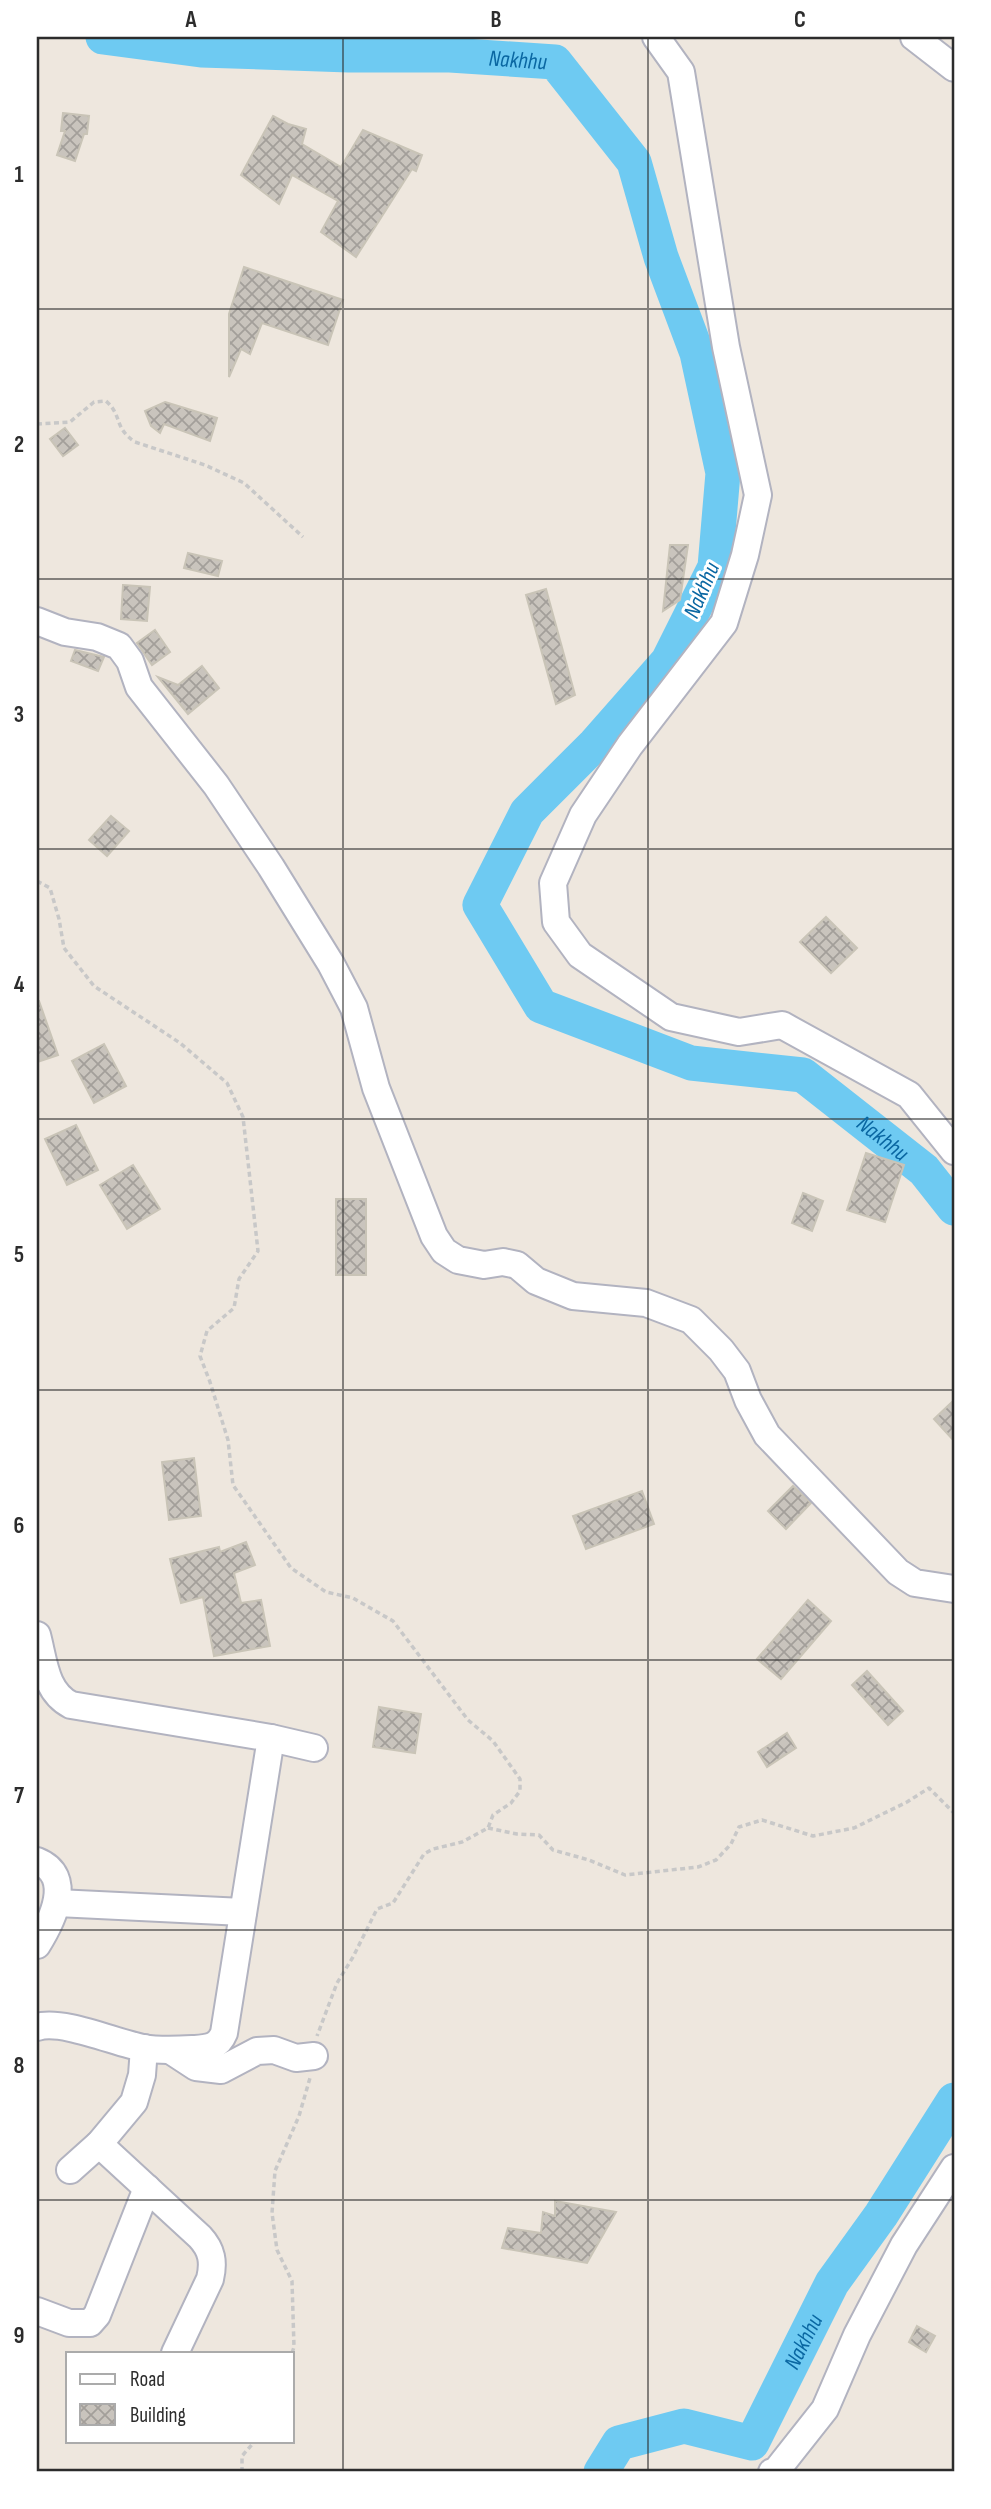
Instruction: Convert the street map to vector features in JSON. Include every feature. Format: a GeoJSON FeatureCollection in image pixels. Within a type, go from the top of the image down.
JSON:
{"type":"FeatureCollection","features":[{"type":"Feature","properties":{"kind":"street"},"geometry":{"type":"LineString","coordinates":[[656,37],[681,72],[726,347],[758,495],[745,555],[724,624],[630,745],[583,815],[553,883],[556,922],[580,955],[671,1017],[738,1032],[782,1025],[909,1095],[954,1150]]}},
{"type":"Feature","properties":{"kind":"street"},"geometry":{"type":"LineString","coordinates":[[914,37],[954,68]]}},
{"type":"Feature","properties":{"kind":"street"},"geometry":{"type":"LineString","coordinates":[[37,621],[65,632],[97,637],[118,646],[130,661],[139,687],[216,785],[271,867],[331,964],[354,1008],[376,1088],[434,1236],[444,1251],[458,1260],[484,1265],[503,1262],[517,1265],[536,1281],[573,1296],[646,1303],[691,1320],[721,1350],[737,1371],[748,1400],[767,1434],[898,1572],[915,1583],[954,1589]]}},
{"type":"Feature","properties":{"kind":"street"},"geometry":{"type":"LineString","coordinates":[[37,1635],[44,1688],[71,1705],[271,1738],[314,1748]]}},
{"type":"Feature","properties":{"kind":"street"},"geometry":{"type":"LineString","coordinates":[[37,2027],[54,2025],[144,2048],[209,2048],[220,2042],[224,2033],[271,1738]]}},
{"type":"Feature","properties":{"kind":"street"},"geometry":{"type":"LineString","coordinates":[[37,1861],[50,1867],[56,1878],[57,1903],[50,1926],[37,1945]]}},
{"type":"Feature","properties":{"kind":"street"},"geometry":{"type":"LineString","coordinates":[[57,1903],[243,1912]]}},
{"type":"Feature","properties":{"kind":"street"},"geometry":{"type":"LineString","coordinates":[[70,2171],[99,2144],[134,2102],[142,2075],[144,2048]]}},
{"type":"Feature","properties":{"kind":"street"},"geometry":{"type":"LineString","coordinates":[[170,2050],[195,2067],[222,2070],[257,2051],[274,2050],[296,2058],[314,2056]]}},
{"type":"Feature","properties":{"kind":"street"},"geometry":{"type":"LineString","coordinates":[[99,2144],[200,2237],[211,2254],[213,2266],[210,2279],[175,2352]]}},
{"type":"Feature","properties":{"kind":"street"},"geometry":{"type":"LineString","coordinates":[[772,2472],[776,2471],[825,2409],[858,2335],[904,2245],[954,2168]]}},
{"type":"Feature","properties":{"kind":"street"},"geometry":{"type":"LineString","coordinates":[[37,2311],[69,2323],[90,2323],[97,2315],[147,2188]]}},
{"type":"Feature","properties":{"kind":"path"},"geometry":{"type":"LineString","coordinates":[[37,424],[69,422],[94,402],[106,401],[117,414],[120,428],[126,436],[135,442],[205,465],[244,483],[303,537]]}},
{"type":"Feature","properties":{"kind":"path"},"geometry":{"type":"LineString","coordinates":[[37,881],[50,888],[64,948],[94,986],[180,1043],[227,1083],[243,1117],[258,1251],[239,1279],[234,1308],[207,1331],[200,1356],[228,1440],[233,1485],[291,1568],[327,1591],[353,1598],[393,1621],[468,1720],[493,1741],[520,1779],[520,1791],[511,1803],[493,1815],[488,1828]]}},
{"type":"Feature","properties":{"kind":"path"},"geometry":{"type":"LineString","coordinates":[[292,2352],[292,2281],[277,2250],[272,2213],[275,2171],[299,2116],[312,2072],[316,2041],[337,1983],[377,1909],[393,1903],[424,1854],[462,1842],[488,1828],[540,1835],[553,1850],[589,1860],[625,1875],[698,1867],[716,1860],[731,1844],[739,1827],[762,1820],[813,1836],[854,1828],[929,1788],[954,1813]]}},
{"type":"Feature","properties":{"kind":"path"},"geometry":{"type":"LineString","coordinates":[[242,2472],[242,2456],[254,2442]]}},
{"type":"Feature","properties":{"kind":"building"},"geometry":{"type":"Polygon","coordinates":[[[63,113],[89,116],[87,134],[84,134],[75,161],[57,155],[65,131],[61,131],[63,113]]]}},
{"type":"Feature","properties":{"kind":"building"},"geometry":{"type":"Polygon","coordinates":[[[273,116],[306,129],[302,144],[341,167],[363,130],[422,155],[416,171],[412,169],[356,257],[321,232],[338,201],[292,175],[279,204],[241,175],[273,116]]]}},
{"type":"Feature","properties":{"kind":"building"},"geometry":{"type":"Polygon","coordinates":[[[244,267],[343,300],[328,345],[262,323],[250,354],[241,349],[229,377],[229,314],[244,267]]]}},
{"type":"Feature","properties":{"kind":"building"},"geometry":{"type":"Polygon","coordinates":[[[165,402],[217,418],[210,441],[164,424],[160,433],[151,426],[145,411],[165,402]]]}},
{"type":"Feature","properties":{"kind":"building"},"geometry":{"type":"Polygon","coordinates":[[[65,428],[78,445],[63,456],[50,439],[65,428]]]}},
{"type":"Feature","properties":{"kind":"building"},"geometry":{"type":"Polygon","coordinates":[[[670,545],[688,545],[680,600],[663,611],[670,545]]]}},
{"type":"Feature","properties":{"kind":"building"},"geometry":{"type":"Polygon","coordinates":[[[188,553],[222,561],[218,576],[184,568],[188,553]]]}},
{"type":"Feature","properties":{"kind":"building"},"geometry":{"type":"Polygon","coordinates":[[[123,585],[150,587],[147,621],[121,619],[123,585]]]}},
{"type":"Feature","properties":{"kind":"building"},"geometry":{"type":"Polygon","coordinates":[[[546,589],[575,695],[556,704],[526,595],[546,589]]]}},
{"type":"Feature","properties":{"kind":"building"},"geometry":{"type":"Polygon","coordinates":[[[155,630],[170,652],[152,665],[137,643],[155,630]]]}},
{"type":"Feature","properties":{"kind":"building"},"geometry":{"type":"Polygon","coordinates":[[[75,650],[104,657],[98,671],[71,661],[75,650]]]}},
{"type":"Feature","properties":{"kind":"building"},"geometry":{"type":"Polygon","coordinates":[[[202,666],[219,688],[188,714],[158,677],[178,685],[202,666]]]}},
{"type":"Feature","properties":{"kind":"building"},"geometry":{"type":"Polygon","coordinates":[[[111,816],[129,831],[107,856],[89,840],[111,816]]]}},
{"type":"Feature","properties":{"kind":"building"},"geometry":{"type":"Polygon","coordinates":[[[826,917],[857,948],[831,973],[800,942],[826,917]]]}},
{"type":"Feature","properties":{"kind":"building"},"geometry":{"type":"Polygon","coordinates":[[[37,1001],[58,1055],[37,1062],[37,1001]]]}},
{"type":"Feature","properties":{"kind":"building"},"geometry":{"type":"Polygon","coordinates":[[[104,1044],[126,1086],[94,1103],[72,1061],[104,1044]]]}},
{"type":"Feature","properties":{"kind":"building"},"geometry":{"type":"Polygon","coordinates":[[[76,1125],[98,1170],[67,1185],[45,1139],[76,1125]]]}},
{"type":"Feature","properties":{"kind":"building"},"geometry":{"type":"Polygon","coordinates":[[[866,1153],[904,1165],[885,1222],[847,1210],[866,1153]]]}},
{"type":"Feature","properties":{"kind":"building"},"geometry":{"type":"Polygon","coordinates":[[[133,1165],[160,1209],[127,1229],[100,1185],[133,1165]]]}},
{"type":"Feature","properties":{"kind":"building"},"geometry":{"type":"Polygon","coordinates":[[[803,1193],[823,1201],[812,1231],[792,1223],[803,1193]]]}},
{"type":"Feature","properties":{"kind":"building"},"geometry":{"type":"Polygon","coordinates":[[[336,1199],[366,1199],[366,1275],[336,1275],[336,1199]]]}},
{"type":"Feature","properties":{"kind":"building"},"geometry":{"type":"Polygon","coordinates":[[[954,1400],[954,1441],[934,1419],[954,1400]]]}},
{"type":"Feature","properties":{"kind":"building"},"geometry":{"type":"Polygon","coordinates":[[[194,1458],[201,1516],[169,1520],[162,1462],[194,1458]]]}},
{"type":"Feature","properties":{"kind":"building"},"geometry":{"type":"Polygon","coordinates":[[[793,1486],[811,1503],[786,1529],[768,1511],[793,1486]]]}},
{"type":"Feature","properties":{"kind":"building"},"geometry":{"type":"Polygon","coordinates":[[[642,1491],[654,1524],[586,1549],[573,1516],[642,1491]]]}},
{"type":"Feature","properties":{"kind":"building"},"geometry":{"type":"Polygon","coordinates":[[[246,1542],[255,1565],[234,1573],[241,1603],[261,1600],[270,1646],[214,1656],[203,1597],[181,1603],[170,1559],[219,1547],[220,1552],[246,1542]]]}},
{"type":"Feature","properties":{"kind":"building"},"geometry":{"type":"Polygon","coordinates":[[[808,1600],[831,1621],[781,1679],[757,1659],[808,1600]]]}},
{"type":"Feature","properties":{"kind":"building"},"geometry":{"type":"Polygon","coordinates":[[[867,1671],[903,1711],[888,1725],[852,1685],[867,1671]]]}},
{"type":"Feature","properties":{"kind":"building"},"geometry":{"type":"Polygon","coordinates":[[[379,1707],[421,1714],[415,1753],[373,1747],[379,1707]]]}},
{"type":"Feature","properties":{"kind":"building"},"geometry":{"type":"Polygon","coordinates":[[[787,1733],[796,1748],[767,1767],[758,1752],[787,1733]]]}},
{"type":"Feature","properties":{"kind":"building"},"geometry":{"type":"Polygon","coordinates":[[[555,2201],[616,2212],[587,2263],[502,2248],[508,2228],[541,2233],[543,2212],[555,2216],[555,2201]]]}},
{"type":"Feature","properties":{"kind":"building"},"geometry":{"type":"Polygon","coordinates":[[[917,2326],[935,2336],[926,2352],[909,2342],[917,2326]]]}},
{"type":"Feature","properties":{"kind":"waterway","name":"Nakhhu"},"geometry":{"type":"LineString","coordinates":[[103,37],[201,50],[450,55],[555,62],[634,162],[661,257],[697,353],[723,473],[715,567],[668,661],[595,744],[527,812],[480,905],[541,1006],[691,1063],[803,1075],[924,1170],[954,1208]]}},
{"type":"Feature","properties":{"kind":"waterway","name":"Nakhhu"},"geometry":{"type":"LineString","coordinates":[[601,2472],[619,2443],[684,2426],[752,2443],[832,2283],[881,2215],[954,2100]]}}]}
